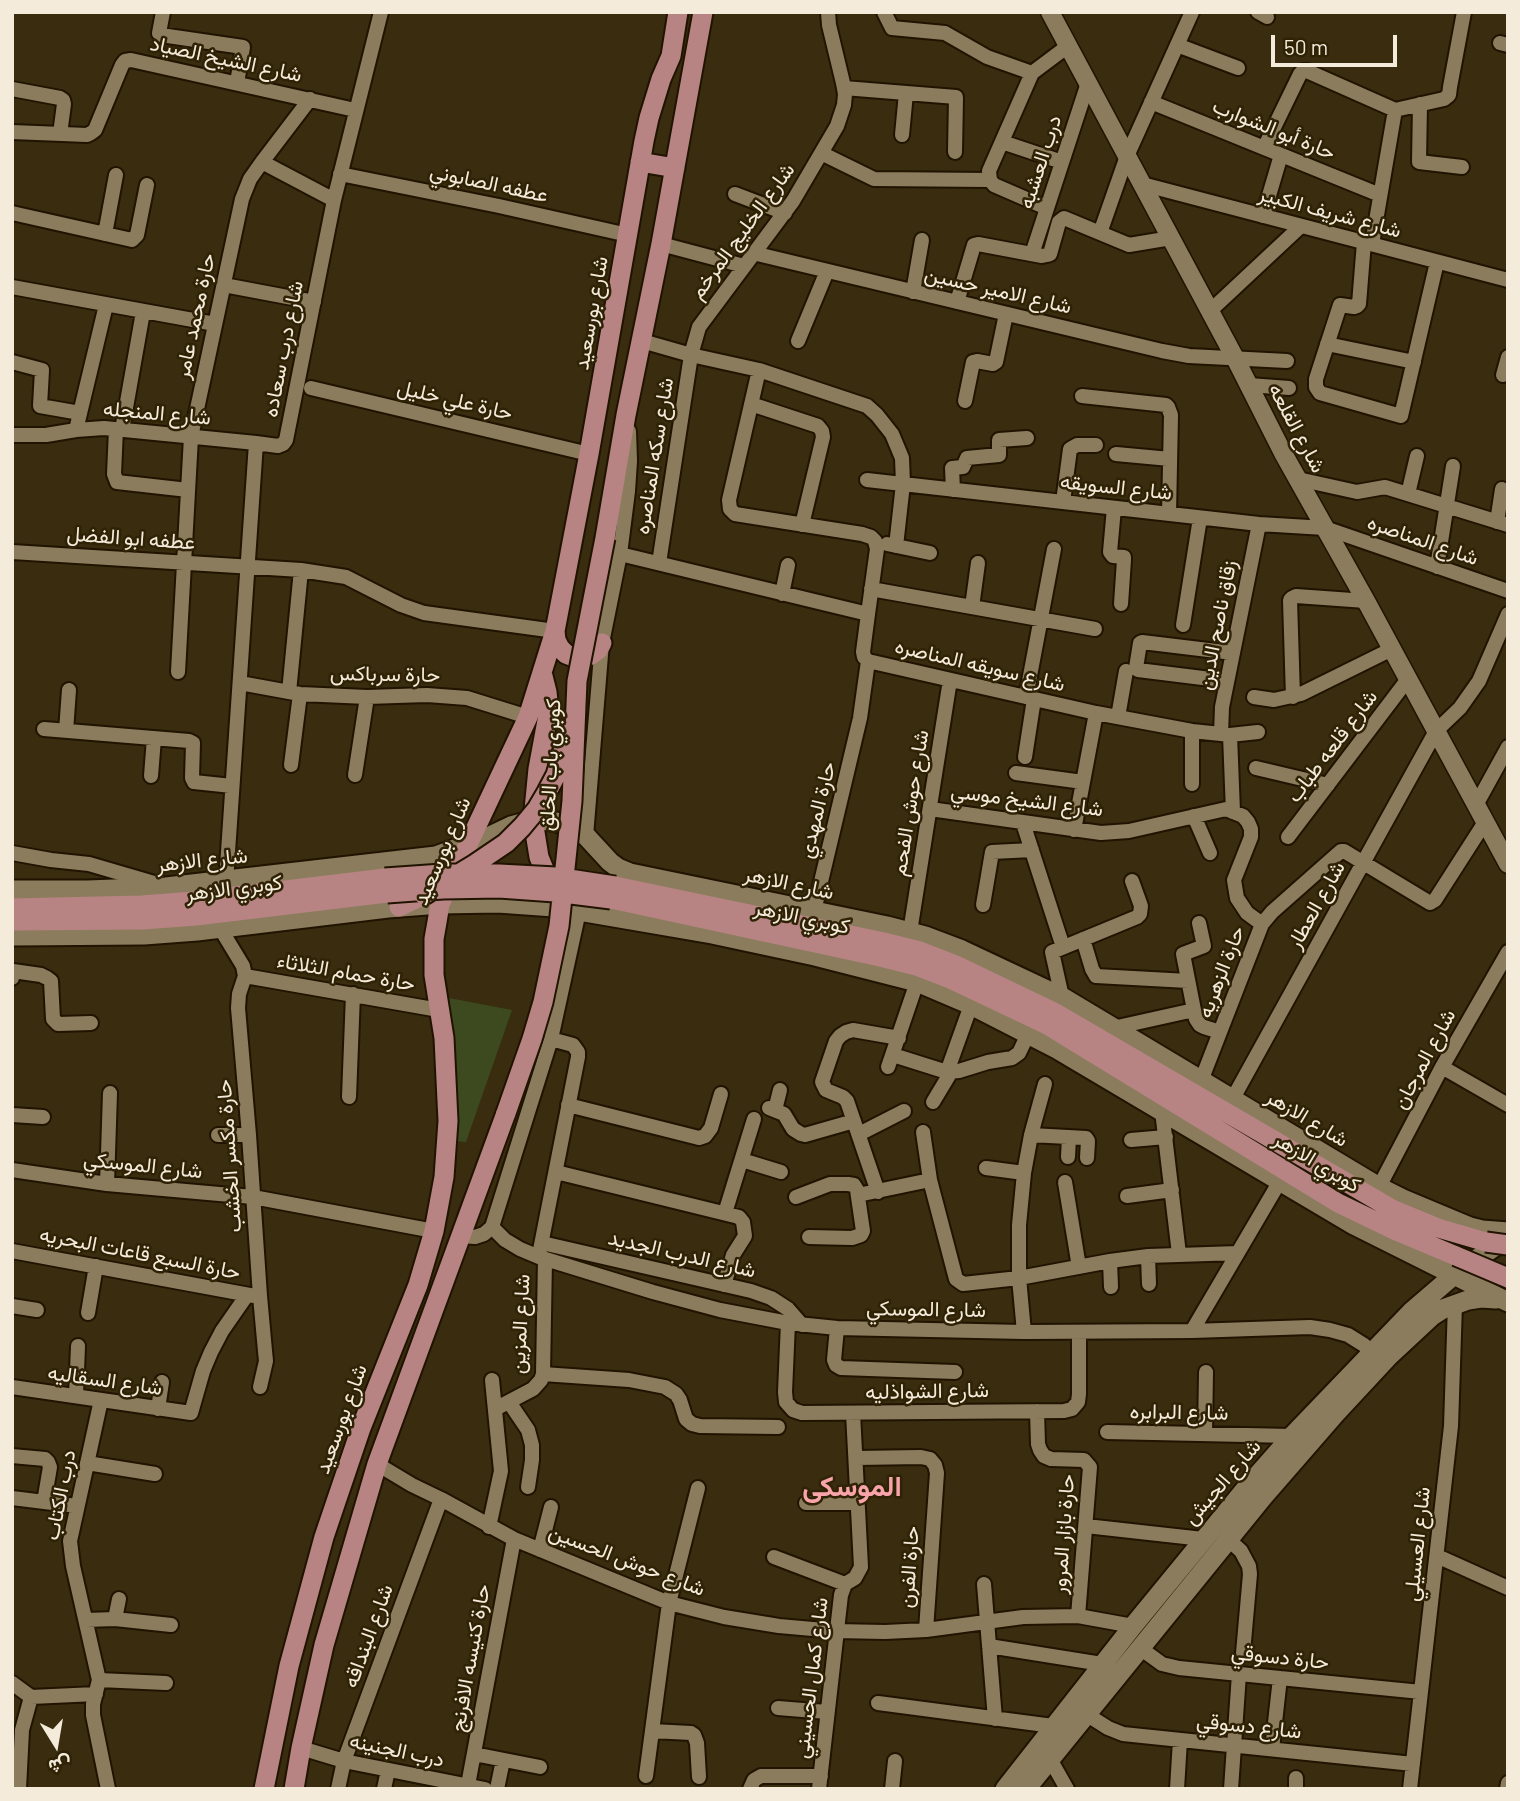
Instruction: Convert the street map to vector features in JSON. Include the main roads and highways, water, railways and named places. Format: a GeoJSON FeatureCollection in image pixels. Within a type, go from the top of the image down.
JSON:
{"type":"FeatureCollection","features":[{"type":"Feature","properties":{"kind":"main road","name":"شارع بورسعيد"},"geometry":{"type":"LineString","coordinates":[[264,1789],[289,1666],[324,1537],[358,1436],[418,1284],[434,1231],[444,1177],[448,1121],[446,1065],[434,957],[437,922],[432,900],[467,844],[528,717],[555,631],[640,162],[649,118],[671,56],[678,12]]}},
{"type":"Feature","properties":{"kind":"main road"},"geometry":{"type":"LineString","coordinates":[[640,162],[675,168],[703,12]]}},
{"type":"Feature","properties":{"kind":"main road","name":"كوبري باب الخلق"},"geometry":{"type":"LineString","coordinates":[[294,1789],[328,1632],[377,1464],[506,1113],[543,1002],[559,926],[572,801],[577,681],[675,168]]}},
{"type":"Feature","properties":{"kind":"main road"},"geometry":{"type":"LineString","coordinates":[[555,631],[560,648],[574,657],[591,655],[598,650],[602,642]]}},
{"type":"Feature","properties":{"kind":"main road"},"geometry":{"type":"LineString","coordinates":[[542,675],[548,710],[533,820],[543,869],[553,890],[573,910]]}},
{"type":"Feature","properties":{"kind":"main road"},"geometry":{"type":"LineString","coordinates":[[432,900],[475,864],[506,843],[537,809],[551,784],[568,737],[577,681]]}},
{"type":"Feature","properties":{"kind":"main road","name":"شارع الازهر"},"geometry":{"type":"LineString","coordinates":[[12,890],[166,887],[436,856],[511,826],[533,820],[553,821],[586,836],[610,862],[630,873],[910,932],[962,950],[1062,998],[1379,1187],[1470,1227],[1508,1235]]}},
{"type":"Feature","properties":{"kind":"main road","name":"كوبري الازهر"},"geometry":{"type":"LineString","coordinates":[[12,908],[142,905],[385,878],[499,874],[556,877],[615,886],[884,942],[920,951],[956,965],[1054,1012],[1392,1209],[1450,1232],[1508,1245]]}},
{"type":"Feature","properties":{"kind":"main road","name":"كوبري الازهر"},"geometry":{"type":"LineString","coordinates":[[12,921],[143,920],[387,893],[499,888],[611,899],[880,957],[916,966],[950,979],[1047,1025],[1338,1203],[1508,1278]]}},
{"type":"Feature","properties":{"kind":"main road"},"geometry":{"type":"LineString","coordinates":[[12,936],[144,935],[399,907],[432,900],[573,910],[712,934],[815,956],[917,982],[971,1005],[1057,1049],[1354,1225],[1507,1301]]}},
{"type":"Feature","properties":{"kind":"main road","name":"شارع الجيش"},"geometry":{"type":"LineString","coordinates":[[1005,1789],[1203,1539],[1292,1436],[1411,1312],[1454,1275],[1508,1235]]}},
{"type":"Feature","properties":{"kind":"main road","name":"شارع الجيش"},"geometry":{"type":"LineString","coordinates":[[1026,1789],[1299,1455],[1389,1356],[1432,1317],[1455,1304],[1481,1298],[1507,1301]]}},
{"type":"Feature","properties":{"kind":"tunnel"},"geometry":{"type":"LineString","coordinates":[[1232,1126],[1384,1215]]}},
{"type":"Feature","properties":{"kind":"district","name":"الموسكى"},"geometry":{"type":"Point","coordinates":[852,1487]}}]}
